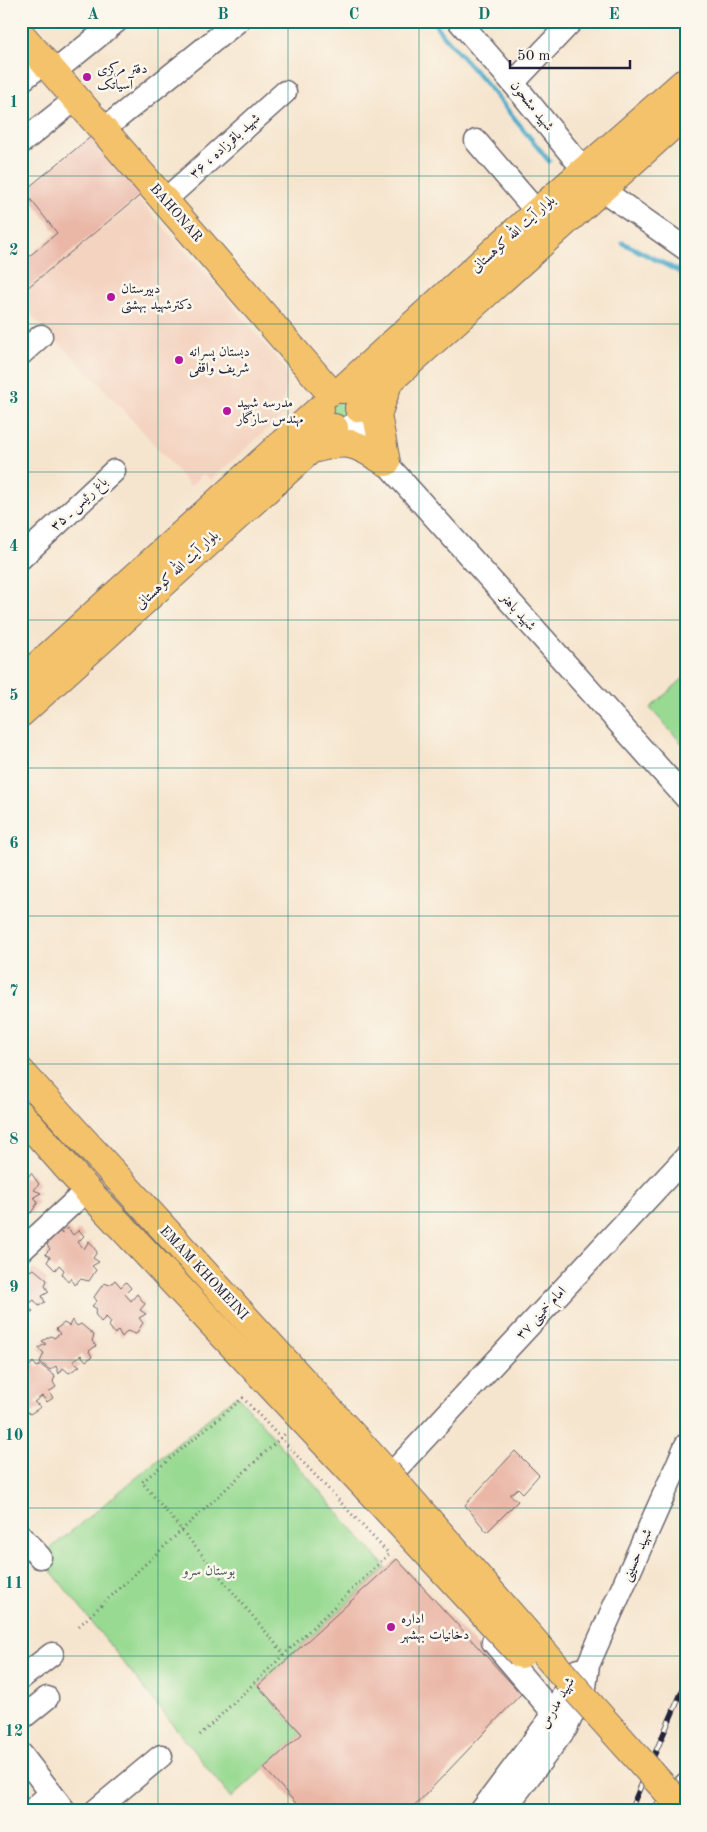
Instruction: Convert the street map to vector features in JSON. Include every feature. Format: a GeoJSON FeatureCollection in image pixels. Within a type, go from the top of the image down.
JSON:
{"type":"FeatureCollection","features":[{"type":"Feature","properties":{"kind":"main road","name":"BAHONAR"},"geometry":{"type":"LineString","coordinates":[[21,35],[307,364],[340,408]]}},
{"type":"Feature","properties":{"kind":"main road","name":"بلوار آیت الله کوهستانی"},"geometry":{"type":"LineString","coordinates":[[21,681],[381,372],[592,180],[686,81]]}},
{"type":"Feature","properties":{"kind":"main road","name":"بلوار آیت الله کوهستانی"},"geometry":{"type":"LineString","coordinates":[[381,372],[537,212],[592,180],[686,113]]}},
{"type":"Feature","properties":{"kind":"main road"},"geometry":{"type":"LineString","coordinates":[[307,364],[325,372],[344,372],[361,368],[381,372],[377,414],[386,462]]}},
{"type":"Feature","properties":{"kind":"main road","name":"بلوار آیت الله کوهستانی"},"geometry":{"type":"LineString","coordinates":[[21,713],[308,450],[340,408]]}},
{"type":"Feature","properties":{"kind":"main road"},"geometry":{"type":"LineString","coordinates":[[308,450],[335,443],[349,443],[359,446],[386,462]]}},
{"type":"Feature","properties":{"kind":"main road","name":"EMAM KHOMEINI"},"geometry":{"type":"LineString","coordinates":[[21,1072],[377,1474]]}},
{"type":"Feature","properties":{"kind":"main road","name":"EMAM KHOMEINI"},"geometry":{"type":"LineString","coordinates":[[21,1115],[87,1190],[302,1418],[377,1474]]}},
{"type":"Feature","properties":{"kind":"main road"},"geometry":{"type":"LineString","coordinates":[[45,1143],[67,1124]]}},
{"type":"Feature","properties":{"kind":"main road"},"geometry":{"type":"LineString","coordinates":[[377,1474],[573,1686],[685,1794]]}},
{"type":"Feature","properties":{"kind":"main road"},"geometry":{"type":"LineString","coordinates":[[377,1474],[666,1811]]}},
{"type":"Feature","properties":{"kind":"street"},"geometry":{"type":"LineString","coordinates":[[21,81],[49,67],[117,21]]}},
{"type":"Feature","properties":{"kind":"street"},"geometry":{"type":"LineString","coordinates":[[104,129],[238,21]]}},
{"type":"Feature","properties":{"kind":"street","name":"شهید مشحون"},"geometry":{"type":"LineString","coordinates":[[459,21],[513,82],[592,180],[686,249]]}},
{"type":"Feature","properties":{"kind":"street"},"geometry":{"type":"LineString","coordinates":[[513,82],[572,21]]}},
{"type":"Feature","properties":{"kind":"street","name":"شهید باقرزاده ، ۳۶"},"geometry":{"type":"LineString","coordinates":[[165,200],[284,92]]}},
{"type":"Feature","properties":{"kind":"street"},"geometry":{"type":"LineString","coordinates":[[21,143],[76,98]]}},
{"type":"Feature","properties":{"kind":"street"},"geometry":{"type":"LineString","coordinates":[[476,142],[537,212]]}},
{"type":"Feature","properties":{"kind":"street"},"geometry":{"type":"LineString","coordinates":[[21,354],[41,336]]}},
{"type":"Feature","properties":{"kind":"street","name":"شهید باهنر"},"geometry":{"type":"LineString","coordinates":[[340,408],[686,798]]}},
{"type":"Feature","properties":{"kind":"street","name":"باغ رئیس ـ ۳۵"},"geometry":{"type":"LineString","coordinates":[[21,558],[114,471]]}},
{"type":"Feature","properties":{"kind":"street","name":"امام خمینی ۳۷"},"geometry":{"type":"LineString","coordinates":[[377,1474],[686,1157]]}},
{"type":"Feature","properties":{"kind":"street"},"geometry":{"type":"LineString","coordinates":[[21,1251],[87,1190]]}},
{"type":"Feature","properties":{"kind":"street","name":"شهید حسینی"},"geometry":{"type":"LineString","coordinates":[[582,1675],[686,1445]]}},
{"type":"Feature","properties":{"kind":"street"},"geometry":{"type":"LineString","coordinates":[[560,1721],[509,1660],[366,1501],[377,1474],[453,1529],[540,1634],[582,1675]]}},
{"type":"Feature","properties":{"kind":"street"},"geometry":{"type":"LineString","coordinates":[[21,1536],[40,1557]]}},
{"type":"Feature","properties":{"kind":"street"},"geometry":{"type":"LineString","coordinates":[[509,1660],[540,1634]]}},
{"type":"Feature","properties":{"kind":"street"},"geometry":{"type":"LineString","coordinates":[[21,1678],[52,1654]]}},
{"type":"Feature","properties":{"kind":"street","name":"شهید مدرس"},"geometry":{"type":"LineString","coordinates":[[503,1811],[560,1721],[582,1675]]}},
{"type":"Feature","properties":{"kind":"street"},"geometry":{"type":"LineString","coordinates":[[21,1719],[47,1698]]}},
{"type":"Feature","properties":{"kind":"street","name":"شهید مدرس"},"geometry":{"type":"LineString","coordinates":[[481,1811],[560,1721]]}},
{"type":"Feature","properties":{"kind":"street"},"geometry":{"type":"LineString","coordinates":[[21,1754],[65,1811]]}},
{"type":"Feature","properties":{"kind":"street"},"geometry":{"type":"LineString","coordinates":[[95,1811],[161,1756]]}},
{"type":"Feature","properties":{"kind":"street"},"geometry":{"type":"LineString","coordinates":[[31,1811],[51,1793]]}},
{"type":"Feature","properties":{"kind":"street"},"geometry":{"type":"LineString","coordinates":[[666,1811],[685,1794]]}},
{"type":"Feature","properties":{"kind":"path"},"geometry":{"type":"LineString","coordinates":[[200,1734],[284,1654],[388,1554],[243,1398],[142,1482],[284,1654]]}},
{"type":"Feature","properties":{"kind":"path"},"geometry":{"type":"LineString","coordinates":[[79,1626],[302,1418]]}},
{"type":"Feature","properties":{"kind":"shaded area"},"geometry":{"type":"Polygon","coordinates":[[[138,199],[215,284],[286,370],[287,381],[281,409],[285,413],[211,480],[203,474],[190,486],[103,388],[33,317],[21,300],[21,293],[138,199]]]}},
{"type":"Feature","properties":{"kind":"green space"},"geometry":{"type":"Polygon","coordinates":[[[347,401],[350,406],[349,417],[335,421],[328,407],[331,402],[347,401]]]}},
{"type":"Feature","properties":{"kind":"green space"},"geometry":{"type":"Polygon","coordinates":[[[686,676],[686,748],[650,708],[686,676]]]}},
{"type":"Feature","properties":{"kind":"green space","name":"بوستان سرو"},"geometry":{"type":"Polygon","coordinates":[[[237,1395],[386,1568],[258,1686],[302,1734],[231,1798],[40,1557],[237,1395]]]}},
{"type":"Feature","properties":{"kind":"building"},"geometry":{"type":"Polygon","coordinates":[[[93,135],[143,193],[21,293],[21,263],[57,233],[24,191],[93,135]]]}},
{"type":"Feature","properties":{"kind":"building"},"geometry":{"type":"Polygon","coordinates":[[[31,1173],[39,1184],[34,1190],[41,1193],[34,1197],[38,1202],[31,1213],[21,1210],[21,1175],[26,1180],[31,1173]]]}},
{"type":"Feature","properties":{"kind":"building"},"geometry":{"type":"Polygon","coordinates":[[[68,1228],[73,1235],[79,1230],[84,1236],[78,1242],[84,1249],[89,1241],[97,1252],[93,1258],[99,1262],[92,1266],[96,1270],[89,1281],[80,1279],[75,1285],[71,1278],[68,1282],[62,1274],[64,1270],[59,1265],[55,1270],[47,1262],[50,1257],[45,1254],[50,1249],[47,1245],[57,1231],[63,1233],[68,1228]]]}},
{"type":"Feature","properties":{"kind":"building"},"geometry":{"type":"Polygon","coordinates":[[[25,1266],[29,1271],[34,1269],[47,1280],[45,1286],[49,1292],[42,1296],[45,1302],[39,1306],[34,1300],[26,1306],[33,1311],[21,1319],[21,1271],[25,1266]]]}},
{"type":"Feature","properties":{"kind":"building"},"geometry":{"type":"Polygon","coordinates":[[[115,1280],[121,1287],[126,1282],[131,1288],[125,1294],[131,1301],[137,1294],[145,1304],[140,1310],[146,1314],[139,1318],[143,1323],[136,1334],[127,1331],[122,1337],[118,1330],[115,1334],[109,1326],[111,1322],[106,1317],[101,1322],[95,1314],[97,1309],[92,1306],[97,1301],[94,1297],[104,1283],[110,1285],[115,1280]]]}},
{"type":"Feature","properties":{"kind":"building"},"geometry":{"type":"Polygon","coordinates":[[[72,1320],[77,1326],[81,1324],[94,1335],[92,1341],[96,1346],[89,1351],[92,1357],[86,1361],[81,1355],[73,1361],[80,1366],[69,1373],[63,1368],[59,1374],[56,1366],[50,1370],[40,1362],[44,1353],[38,1348],[46,1344],[42,1341],[51,1336],[54,1338],[60,1334],[56,1329],[64,1323],[69,1326],[72,1320]]]}},
{"type":"Feature","properties":{"kind":"building"},"geometry":{"type":"Polygon","coordinates":[[[33,1362],[37,1367],[41,1365],[55,1376],[53,1382],[56,1387],[49,1392],[53,1398],[47,1402],[42,1396],[34,1402],[41,1407],[30,1414],[24,1409],[21,1413],[21,1366],[25,1364],[29,1367],[33,1362]]]}},
{"type":"Feature","properties":{"kind":"building"},"geometry":{"type":"Polygon","coordinates":[[[515,1451],[539,1475],[523,1493],[518,1488],[510,1495],[518,1501],[487,1532],[465,1505],[515,1451]]]}},
{"type":"Feature","properties":{"kind":"building","name":"اداره دخانیات بهشهر"},"geometry":{"type":"Polygon","coordinates":[[[397,1559],[521,1694],[410,1811],[303,1811],[264,1768],[302,1734],[258,1686],[397,1559]]]}},
{"type":"Feature","properties":{"kind":"waterway"},"geometry":{"type":"LineString","coordinates":[[433,21],[549,161]]}},
{"type":"Feature","properties":{"kind":"waterway"},"geometry":{"type":"LineString","coordinates":[[623,243],[686,275]]}},
{"type":"Feature","properties":{"kind":"railway"},"geometry":{"type":"LineString","coordinates":[[630,1811],[686,1682]]}},
{"type":"Feature","properties":{"kind":"place","name":"دفتر مرکزی آسیاتک"},"geometry":{"type":"Point","coordinates":[87,77]}},
{"type":"Feature","properties":{"kind":"place","name":"دبیرستان دکترشهید بهشتی"},"geometry":{"type":"Point","coordinates":[111,297]}},
{"type":"Feature","properties":{"kind":"place","name":"دبستان پسرانه شریف واقفی"},"geometry":{"type":"Point","coordinates":[179,360]}},
{"type":"Feature","properties":{"kind":"place","name":"مدرسه شهید مهندس سازگار"},"geometry":{"type":"Point","coordinates":[227,411]}},
{"type":"Feature","properties":{"kind":"place","name":"اداره دخانیات بهشهر"},"geometry":{"type":"Point","coordinates":[391,1627]}}]}
